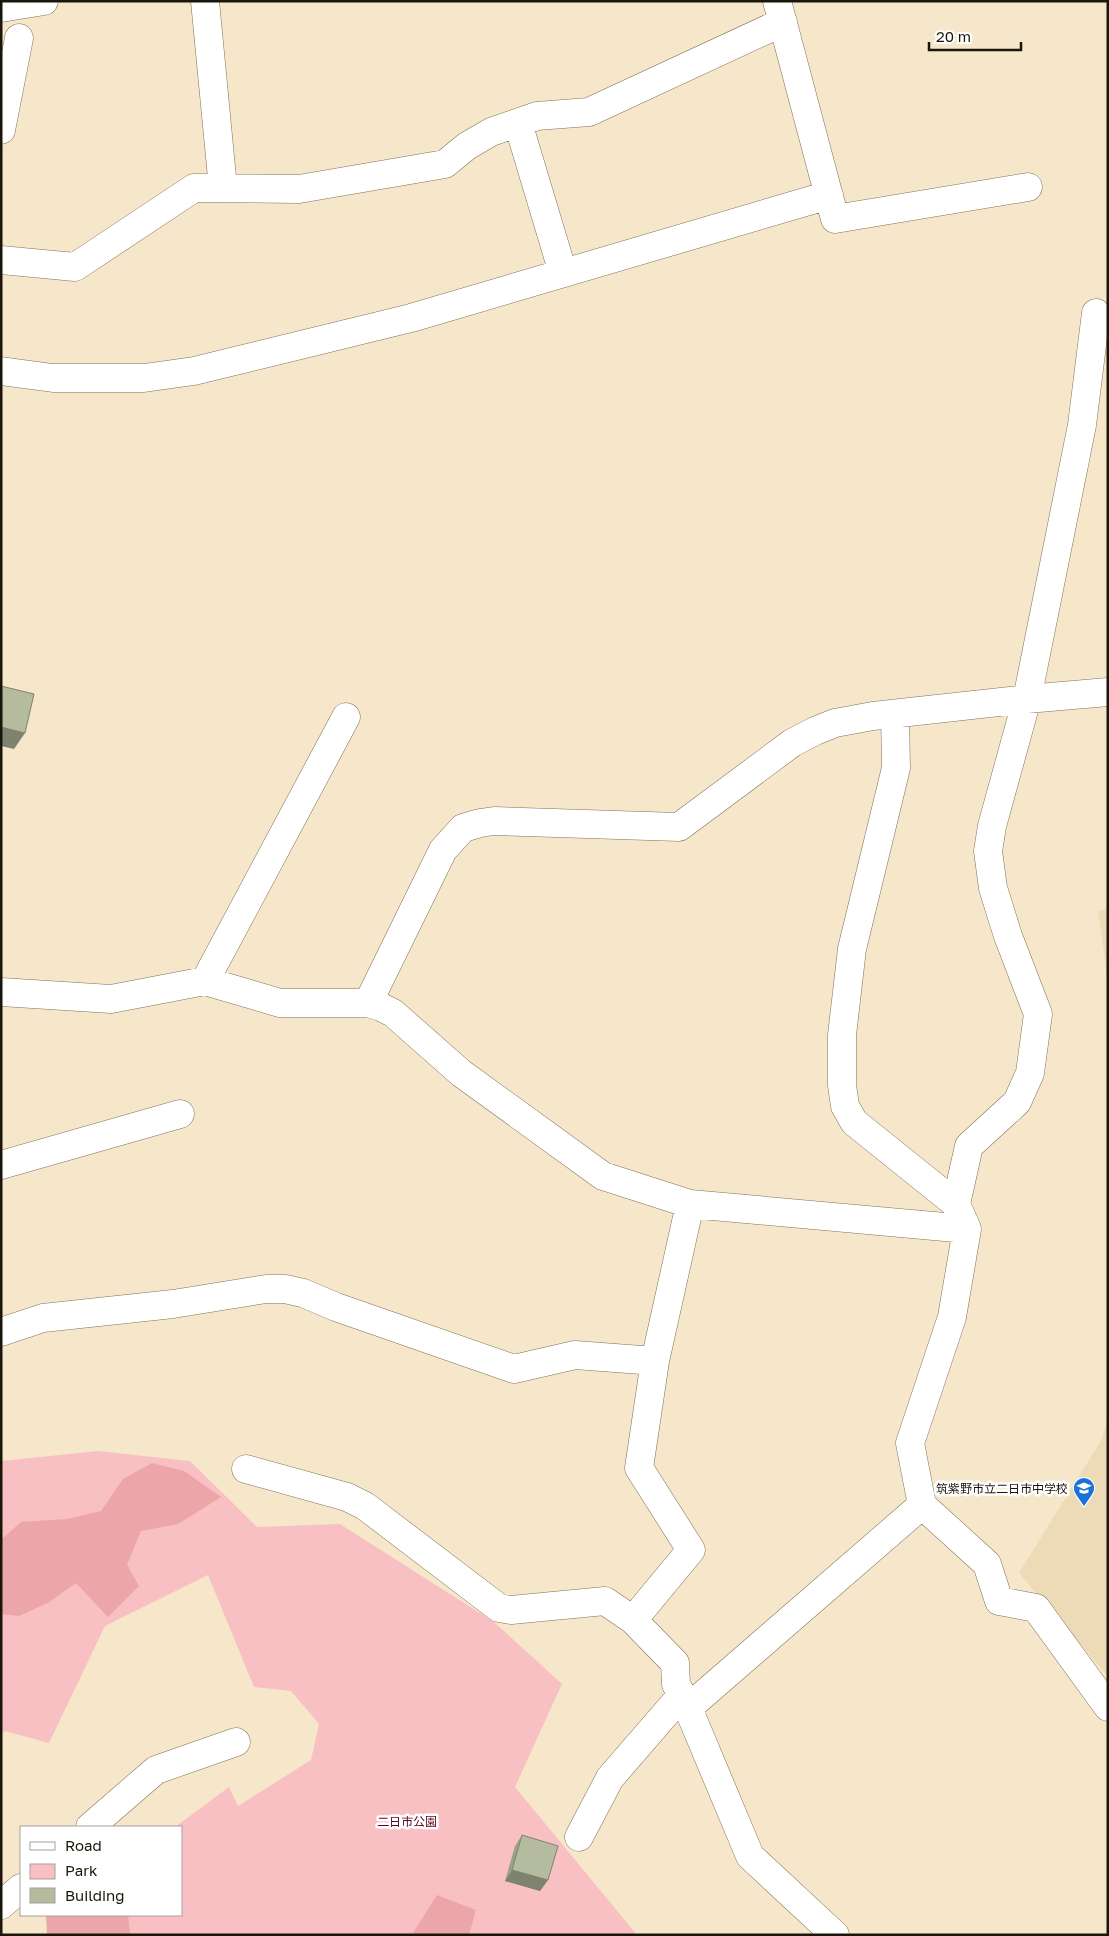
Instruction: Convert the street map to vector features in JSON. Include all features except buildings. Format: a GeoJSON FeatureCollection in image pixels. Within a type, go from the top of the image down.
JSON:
{"type":"FeatureCollection","features":[{"type":"Feature","properties":{"kind":"street"},"geometry":{"type":"LineString","coordinates":[[1,8],[44,1]]}},
{"type":"Feature","properties":{"kind":"street"},"geometry":{"type":"LineString","coordinates":[[205,1],[223,188]]}},
{"type":"Feature","properties":{"kind":"street"},"geometry":{"type":"LineString","coordinates":[[1,260],[76,267],[194,188],[300,189],[445,164],[467,146],[491,132],[537,116],[589,112],[780,12],[834,219],[1028,187]]}},
{"type":"Feature","properties":{"kind":"street"},"geometry":{"type":"LineString","coordinates":[[1,130],[19,38]]}},
{"type":"Feature","properties":{"kind":"street"},"geometry":{"type":"LineString","coordinates":[[518,123],[563,273]]}},
{"type":"Feature","properties":{"kind":"street"},"geometry":{"type":"LineString","coordinates":[[1,371],[53,378],[135,378],[194,372],[411,318],[829,195]]}},
{"type":"Feature","properties":{"kind":"street"},"geometry":{"type":"LineString","coordinates":[[956,1204],[969,1146],[1017,1102],[1030,1073],[1038,1014],[1008,936],[996,896],[988,851],[992,826],[1027,699],[1082,425],[1096,314]]}},
{"type":"Feature","properties":{"kind":"street"},"geometry":{"type":"LineString","coordinates":[[368,1003],[443,850],[464,828],[494,821],[680,827],[792,743],[815,731],[835,724],[856,719],[896,714],[1108,692]]}},
{"type":"Feature","properties":{"kind":"street"},"geometry":{"type":"LineString","coordinates":[[896,714],[896,768],[852,949],[842,1035],[842,1085],[845,1106],[854,1122],[956,1204],[967,1229],[952,1317],[910,1443],[922,1506],[987,1564],[999,1601],[1036,1608],[1108,1707]]}},
{"type":"Feature","properties":{"kind":"street"},"geometry":{"type":"LineString","coordinates":[[204,981],[346,717]]}},
{"type":"Feature","properties":{"kind":"street"},"geometry":{"type":"LineString","coordinates":[[1,992],[110,999],[204,981],[280,1003],[368,1003],[381,1007],[393,1014],[461,1073],[603,1176],[690,1204],[967,1229]]}},
{"type":"Feature","properties":{"kind":"street"},"geometry":{"type":"LineString","coordinates":[[1,1165],[180,1114]]}},
{"type":"Feature","properties":{"kind":"street"},"geometry":{"type":"LineString","coordinates":[[633,1620],[691,1550],[639,1468],[656,1361],[690,1204]]}},
{"type":"Feature","properties":{"kind":"street"},"geometry":{"type":"LineString","coordinates":[[1,1332],[43,1318],[173,1304],[266,1289],[285,1289],[303,1293],[336,1307],[514,1369],[575,1355],[656,1361]]}},
{"type":"Feature","properties":{"kind":"street"},"geometry":{"type":"LineString","coordinates":[[246,1469],[346,1497],[365,1506],[499,1608],[511,1610],[605,1601],[633,1620],[675,1663],[676,1684],[750,1856],[835,1935]]}},
{"type":"Feature","properties":{"kind":"street"},"geometry":{"type":"LineString","coordinates":[[579,1837],[610,1778],[684,1702],[922,1506]]}},
{"type":"Feature","properties":{"kind":"street"},"geometry":{"type":"LineString","coordinates":[[91,1826],[156,1770],[236,1742]]}},
{"type":"Feature","properties":{"kind":"street"},"geometry":{"type":"LineString","coordinates":[[1,1905],[20,1889]]}},
{"type":"Feature","properties":{"kind":"shaded area"},"geometry":{"type":"Polygon","coordinates":[[[1108,908],[1108,981],[1098,911],[1108,908]]]}},
{"type":"Feature","properties":{"kind":"shaded area","name":"筑紫野市立二日市中学校"},"geometry":{"type":"Polygon","coordinates":[[[1108,1419],[1108,1676],[1019,1573],[1101,1441],[1108,1419]]]}},
{"type":"Feature","properties":{"kind":"shaded area"},"geometry":{"type":"Polygon","coordinates":[[[152,1463],[184,1471],[221,1497],[178,1524],[141,1531],[127,1565],[139,1586],[108,1617],[76,1583],[48,1603],[19,1616],[1,1614],[1,1540],[21,1522],[67,1519],[101,1511],[123,1479],[152,1463]]]}},
{"type":"Feature","properties":{"kind":"shaded area"},"geometry":{"type":"Polygon","coordinates":[[[437,1895],[476,1910],[469,1935],[414,1935],[413,1933],[437,1895]]]}},
{"type":"Feature","properties":{"kind":"shaded area"},"geometry":{"type":"Polygon","coordinates":[[[46,1916],[128,1916],[130,1935],[47,1935],[46,1916]]]}},
{"type":"Feature","properties":{"kind":"green space","name":"二日市公園"},"geometry":{"type":"Polygon","coordinates":[[[98,1451],[190,1461],[257,1527],[340,1524],[494,1622],[562,1684],[515,1787],[637,1935],[62,1935],[78,1916],[182,1916],[182,1826],[176,1826],[229,1787],[238,1806],[311,1760],[319,1724],[291,1691],[254,1687],[208,1575],[105,1626],[49,1743],[5,1731],[1,1734],[1,1461],[98,1451]]]}},
{"type":"Feature","properties":{"kind":"place","name":"筑紫野市立二日市中学校"},"geometry":{"type":"Point","coordinates":[1084,1507]}}]}
